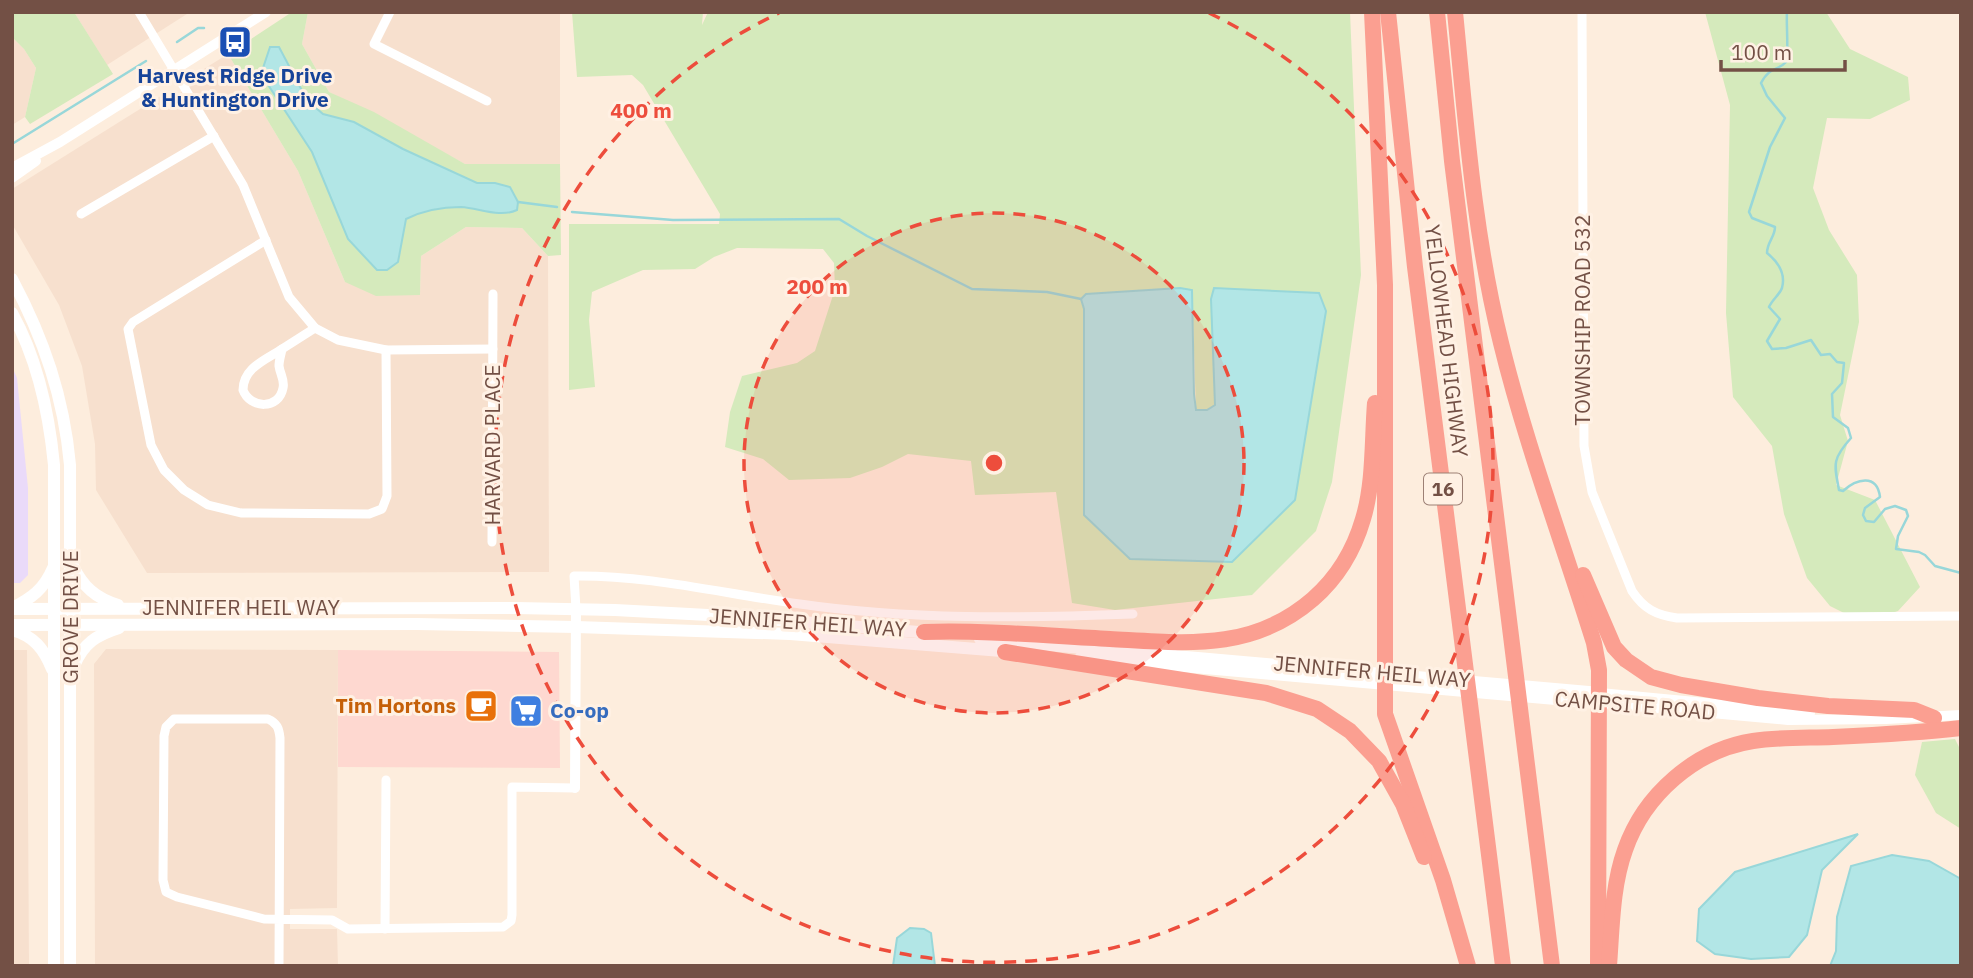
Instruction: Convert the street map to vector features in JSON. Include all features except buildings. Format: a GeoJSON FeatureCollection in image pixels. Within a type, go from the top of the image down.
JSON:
{"type":"FeatureCollection","features":[{"type":"Feature","properties":{"kind":"highway"},"geometry":{"type":"LineString","coordinates":[[1372,12],[1383,206],[1385,714],[1443,880],[1467,966]]}},
{"type":"Feature","properties":{"kind":"highway","name":"YELLOWHEAD HIGHWAY"},"geometry":{"type":"LineString","coordinates":[[1388,12],[1415,267],[1503,966]]}},
{"type":"Feature","properties":{"kind":"highway","name":"YELLOWHEAD HIGHWAY"},"geometry":{"type":"LineString","coordinates":[[1437,12],[1455,188],[1552,966]]}},
{"type":"Feature","properties":{"kind":"highway"},"geometry":{"type":"LineString","coordinates":[[1455,12],[1472,175],[1488,280],[1504,355],[1594,643],[1599,670],[1598,966]]}},
{"type":"Feature","properties":{"kind":"highway"},"geometry":{"type":"LineString","coordinates":[[924,632],[1203,642],[1255,634],[1279,624],[1300,610],[1322,591],[1343,565],[1363,518],[1368,493],[1378,351],[1385,321]]}},
{"type":"Feature","properties":{"kind":"highway"},"geometry":{"type":"LineString","coordinates":[[1536,459],[1608,638],[1619,654],[1638,669],[1672,684],[1719,692],[1828,706],[1914,710],[1934,718]]}},
{"type":"Feature","properties":{"kind":"highway"},"geometry":{"type":"LineString","coordinates":[[1005,652],[1266,693],[1300,702],[1335,720],[1365,746],[1391,780],[1467,966]]}},
{"type":"Feature","properties":{"kind":"highway"},"geometry":{"type":"LineString","coordinates":[[1608,966],[1616,886],[1625,849],[1646,806],[1688,767],[1711,754],[1749,741],[1961,728]]}},
{"type":"Feature","properties":{"kind":"main road","name":"GROVE DRIVE"},"geometry":{"type":"LineString","coordinates":[[12,279],[42,341],[53,371],[62,407],[70,465],[70,966]]}},
{"type":"Feature","properties":{"kind":"main road","name":"GROVE DRIVE"},"geometry":{"type":"LineString","coordinates":[[12,313],[38,377],[51,437],[55,482],[54,966]]}},
{"type":"Feature","properties":{"kind":"main road"},"geometry":{"type":"LineString","coordinates":[[71,561],[78,577],[89,591],[103,600],[128,609]]}},
{"type":"Feature","properties":{"kind":"main road"},"geometry":{"type":"LineString","coordinates":[[12,608],[38,593],[47,583],[55,565]]}},
{"type":"Feature","properties":{"kind":"main road","name":"JENNIFER HEIL WAY"},"geometry":{"type":"LineString","coordinates":[[12,608],[576,609],[745,617],[1384,678]]}},
{"type":"Feature","properties":{"kind":"main road","name":"JENNIFER HEIL WAY"},"geometry":{"type":"LineString","coordinates":[[12,628],[55,625],[576,627],[790,634],[1384,678],[1427,676],[1548,693]]}},
{"type":"Feature","properties":{"kind":"main road"},"geometry":{"type":"LineString","coordinates":[[71,673],[79,654],[88,642],[104,633],[130,625]]}},
{"type":"Feature","properties":{"kind":"main road"},"geometry":{"type":"LineString","coordinates":[[12,628],[38,643],[55,675]]}},
{"type":"Feature","properties":{"kind":"main road","name":"CAMPSITE ROAD"},"geometry":{"type":"LineString","coordinates":[[1384,678],[1435,688],[1600,698]]}},
{"type":"Feature","properties":{"kind":"street"},"geometry":{"type":"LineString","coordinates":[[139,12],[243,185],[289,297],[315,328],[338,340],[386,350],[493,349]]}},
{"type":"Feature","properties":{"kind":"street"},"geometry":{"type":"LineString","coordinates":[[12,168],[60,142],[266,12]]}},
{"type":"Feature","properties":{"kind":"street"},"geometry":{"type":"LineString","coordinates":[[390,12],[374,44],[487,101]]}},
{"type":"Feature","properties":{"kind":"street","name":"TOWNSHIP ROAD 532"},"geometry":{"type":"LineString","coordinates":[[1582,12],[1584,446],[1592,492],[1632,591],[1640,603],[1651,612],[1677,618],[1961,616]]}},
{"type":"Feature","properties":{"kind":"street"},"geometry":{"type":"LineString","coordinates":[[81,214],[214,136]]}},
{"type":"Feature","properties":{"kind":"street"},"geometry":{"type":"LineString","coordinates":[[12,178],[60,142]]}},
{"type":"Feature","properties":{"kind":"street"},"geometry":{"type":"LineString","coordinates":[[266,240],[133,322],[128,329],[151,446],[164,470],[184,490],[208,505],[241,513],[369,514],[382,509],[387,496],[386,350]]}},
{"type":"Feature","properties":{"kind":"street","name":"HARVARD PLACE"},"geometry":{"type":"LineString","coordinates":[[492,542],[493,294]]}},
{"type":"Feature","properties":{"kind":"street"},"geometry":{"type":"LineString","coordinates":[[282,349],[279,366],[283,379],[282,393],[272,403],[258,405],[251,402],[243,390],[245,376],[254,367],[282,349],[315,328]]}},
{"type":"Feature","properties":{"kind":"street","name":"JENNIFER HEIL WAY"},"geometry":{"type":"LineString","coordinates":[[576,609],[574,576],[639,578],[801,604],[892,614],[1133,614]]}},
{"type":"Feature","properties":{"kind":"street"},"geometry":{"type":"LineString","coordinates":[[279,966],[279,921],[280,738],[276,723],[264,719],[179,718],[166,727],[163,880],[166,892],[257,918],[279,921],[332,920],[348,929],[496,928],[508,925],[512,915],[512,787],[575,788],[576,609]]}},
{"type":"Feature","properties":{"kind":"street","name":"CAMPSITE ROAD"},"geometry":{"type":"LineString","coordinates":[[1600,698],[1788,720],[1934,718],[1961,715]]}},
{"type":"Feature","properties":{"kind":"street"},"geometry":{"type":"LineString","coordinates":[[385,929],[386,780]]}},
{"type":"Feature","properties":{"kind":"shaded area"},"geometry":{"type":"Polygon","coordinates":[[[74,12],[190,12],[107,65],[74,12]]]}},
{"type":"Feature","properties":{"kind":"shaded area"},"geometry":{"type":"Polygon","coordinates":[[[308,12],[560,12],[560,164],[465,164],[329,92],[302,44],[308,12]]]}},
{"type":"Feature","properties":{"kind":"shaded area"},"geometry":{"type":"Polygon","coordinates":[[[12,37],[24,49],[36,68],[25,117],[12,125],[12,37]]]}},
{"type":"Feature","properties":{"kind":"shaded area"},"geometry":{"type":"Polygon","coordinates":[[[228,54],[298,171],[345,282],[420,295],[421,256],[466,227],[522,228],[548,256],[549,572],[147,573],[96,490],[95,444],[82,366],[59,305],[12,224],[12,189],[164,94],[175,96],[196,83],[199,72],[228,54]]]}},
{"type":"Feature","properties":{"kind":"shaded area"},"geometry":{"type":"Polygon","coordinates":[[[12,367],[17,378],[28,488],[28,575],[20,583],[12,583],[12,367]]]}},
{"type":"Feature","properties":{"kind":"shaded area"},"geometry":{"type":"Polygon","coordinates":[[[106,649],[338,650],[337,908],[290,909],[290,929],[337,929],[338,966],[95,966],[94,664],[106,649]]]}},
{"type":"Feature","properties":{"kind":"shaded area"},"geometry":{"type":"Polygon","coordinates":[[[12,650],[27,650],[29,966],[12,966],[12,650]]]}},
{"type":"Feature","properties":{"kind":"shaded area"},"geometry":{"type":"Polygon","coordinates":[[[338,650],[559,652],[560,768],[338,767],[338,650]]]}},
{"type":"Feature","properties":{"kind":"green space"},"geometry":{"type":"Polygon","coordinates":[[[12,12],[74,12],[113,74],[30,124],[25,117],[36,68],[24,49],[12,37],[12,12]]]}},
{"type":"Feature","properties":{"kind":"green space"},"geometry":{"type":"Polygon","coordinates":[[[292,12],[308,12],[302,44],[329,92],[374,112],[465,164],[560,164],[561,255],[548,256],[522,228],[466,227],[421,256],[420,295],[376,296],[345,282],[298,171],[228,54],[292,12]]]}},
{"type":"Feature","properties":{"kind":"green space"},"geometry":{"type":"Polygon","coordinates":[[[572,12],[703,12],[702,25],[708,12],[1350,12],[1361,275],[1332,482],[1316,531],[1252,595],[1115,610],[1072,603],[1056,492],[975,495],[971,461],[908,454],[850,478],[789,480],[763,459],[725,447],[730,412],[742,376],[797,363],[815,351],[835,289],[834,263],[823,249],[737,248],[714,257],[695,269],[643,270],[592,292],[589,320],[595,387],[569,390],[569,224],[719,224],[720,214],[643,85],[632,75],[577,77],[572,12]],[[1180,288],[1087,294],[1084,309],[1084,515],[1232,562],[1211,299],[1215,405],[1207,410],[1196,410],[1192,290],[1180,288]]]}},
{"type":"Feature","properties":{"kind":"green space"},"geometry":{"type":"Polygon","coordinates":[[[1705,12],[1826,12],[1850,49],[1908,77],[1910,100],[1870,119],[1827,118],[1813,188],[1829,230],[1857,275],[1859,322],[1840,415],[1848,441],[1836,485],[1875,500],[1920,587],[1898,611],[1874,619],[1856,619],[1830,606],[1807,578],[1784,514],[1772,446],[1733,397],[1726,313],[1730,105],[1705,12]]]}},
{"type":"Feature","properties":{"kind":"green space"},"geometry":{"type":"Polygon","coordinates":[[[1955,739],[1961,751],[1961,829],[1936,813],[1915,775],[1922,742],[1955,739]]]}},
{"type":"Feature","properties":{"kind":"water"},"geometry":{"type":"Polygon","coordinates":[[[270,47],[279,47],[307,100],[323,114],[354,122],[403,149],[477,183],[495,183],[510,187],[518,202],[517,210],[497,213],[454,207],[412,216],[406,219],[398,262],[387,270],[377,270],[348,239],[312,152],[261,74],[270,47]]]}},
{"type":"Feature","properties":{"kind":"water"},"geometry":{"type":"Polygon","coordinates":[[[1180,288],[1192,290],[1196,410],[1207,410],[1215,405],[1211,299],[1214,288],[1319,293],[1326,311],[1295,500],[1232,562],[1130,559],[1084,515],[1084,309],[1081,299],[1086,294],[1180,288]]]}},
{"type":"Feature","properties":{"kind":"water"},"geometry":{"type":"Polygon","coordinates":[[[1858,834],[1822,870],[1807,935],[1789,957],[1751,959],[1715,954],[1697,941],[1699,909],[1735,872],[1858,834]]]}},
{"type":"Feature","properties":{"kind":"water"},"geometry":{"type":"Polygon","coordinates":[[[1892,855],[1929,861],[1961,879],[1961,966],[1830,966],[1836,951],[1837,917],[1851,866],[1892,855]]]}},
{"type":"Feature","properties":{"kind":"water"},"geometry":{"type":"Polygon","coordinates":[[[910,928],[924,929],[931,933],[935,966],[893,966],[897,938],[910,928]]]}},
{"type":"Feature","properties":{"kind":"waterway"},"geometry":{"type":"LineString","coordinates":[[1787,12],[1786,62],[1771,71],[1761,83],[1767,96],[1785,118],[1770,147],[1749,212],[1752,218],[1775,227],[1767,253],[1777,264],[1783,277],[1781,290],[1769,307],[1780,319],[1767,341],[1772,349],[1786,348],[1811,340],[1821,355],[1830,354],[1837,362],[1844,363],[1842,383],[1832,394],[1833,417],[1848,428],[1851,438],[1840,451],[1836,462],[1839,490],[1843,491],[1865,480],[1875,484],[1880,497],[1865,508],[1863,515],[1866,521],[1874,522],[1885,509],[1895,506],[1906,510],[1908,516],[1898,536],[1896,549],[1919,552],[1935,566],[1961,573]]}},
{"type":"Feature","properties":{"kind":"waterway"},"geometry":{"type":"LineString","coordinates":[[177,42],[198,28],[204,28]]}},
{"type":"Feature","properties":{"kind":"waterway"},"geometry":{"type":"LineString","coordinates":[[12,144],[146,61]]}},
{"type":"Feature","properties":{"kind":"waterway"},"geometry":{"type":"LineString","coordinates":[[518,202],[557,207]]}},
{"type":"Feature","properties":{"kind":"waterway"},"geometry":{"type":"LineString","coordinates":[[572,212],[673,220],[839,219],[972,289],[1047,292],[1081,299]]}},
{"type":"Feature","properties":{"kind":"place","name":"Harvest Ridge Drive & Huntington Drive"},"geometry":{"type":"Point","coordinates":[235,42]}},
{"type":"Feature","properties":{"kind":"place","name":"Tim Hortons"},"geometry":{"type":"Point","coordinates":[481,706]}},
{"type":"Feature","properties":{"kind":"place","name":"Co-op"},"geometry":{"type":"Point","coordinates":[526,711]}}]}
